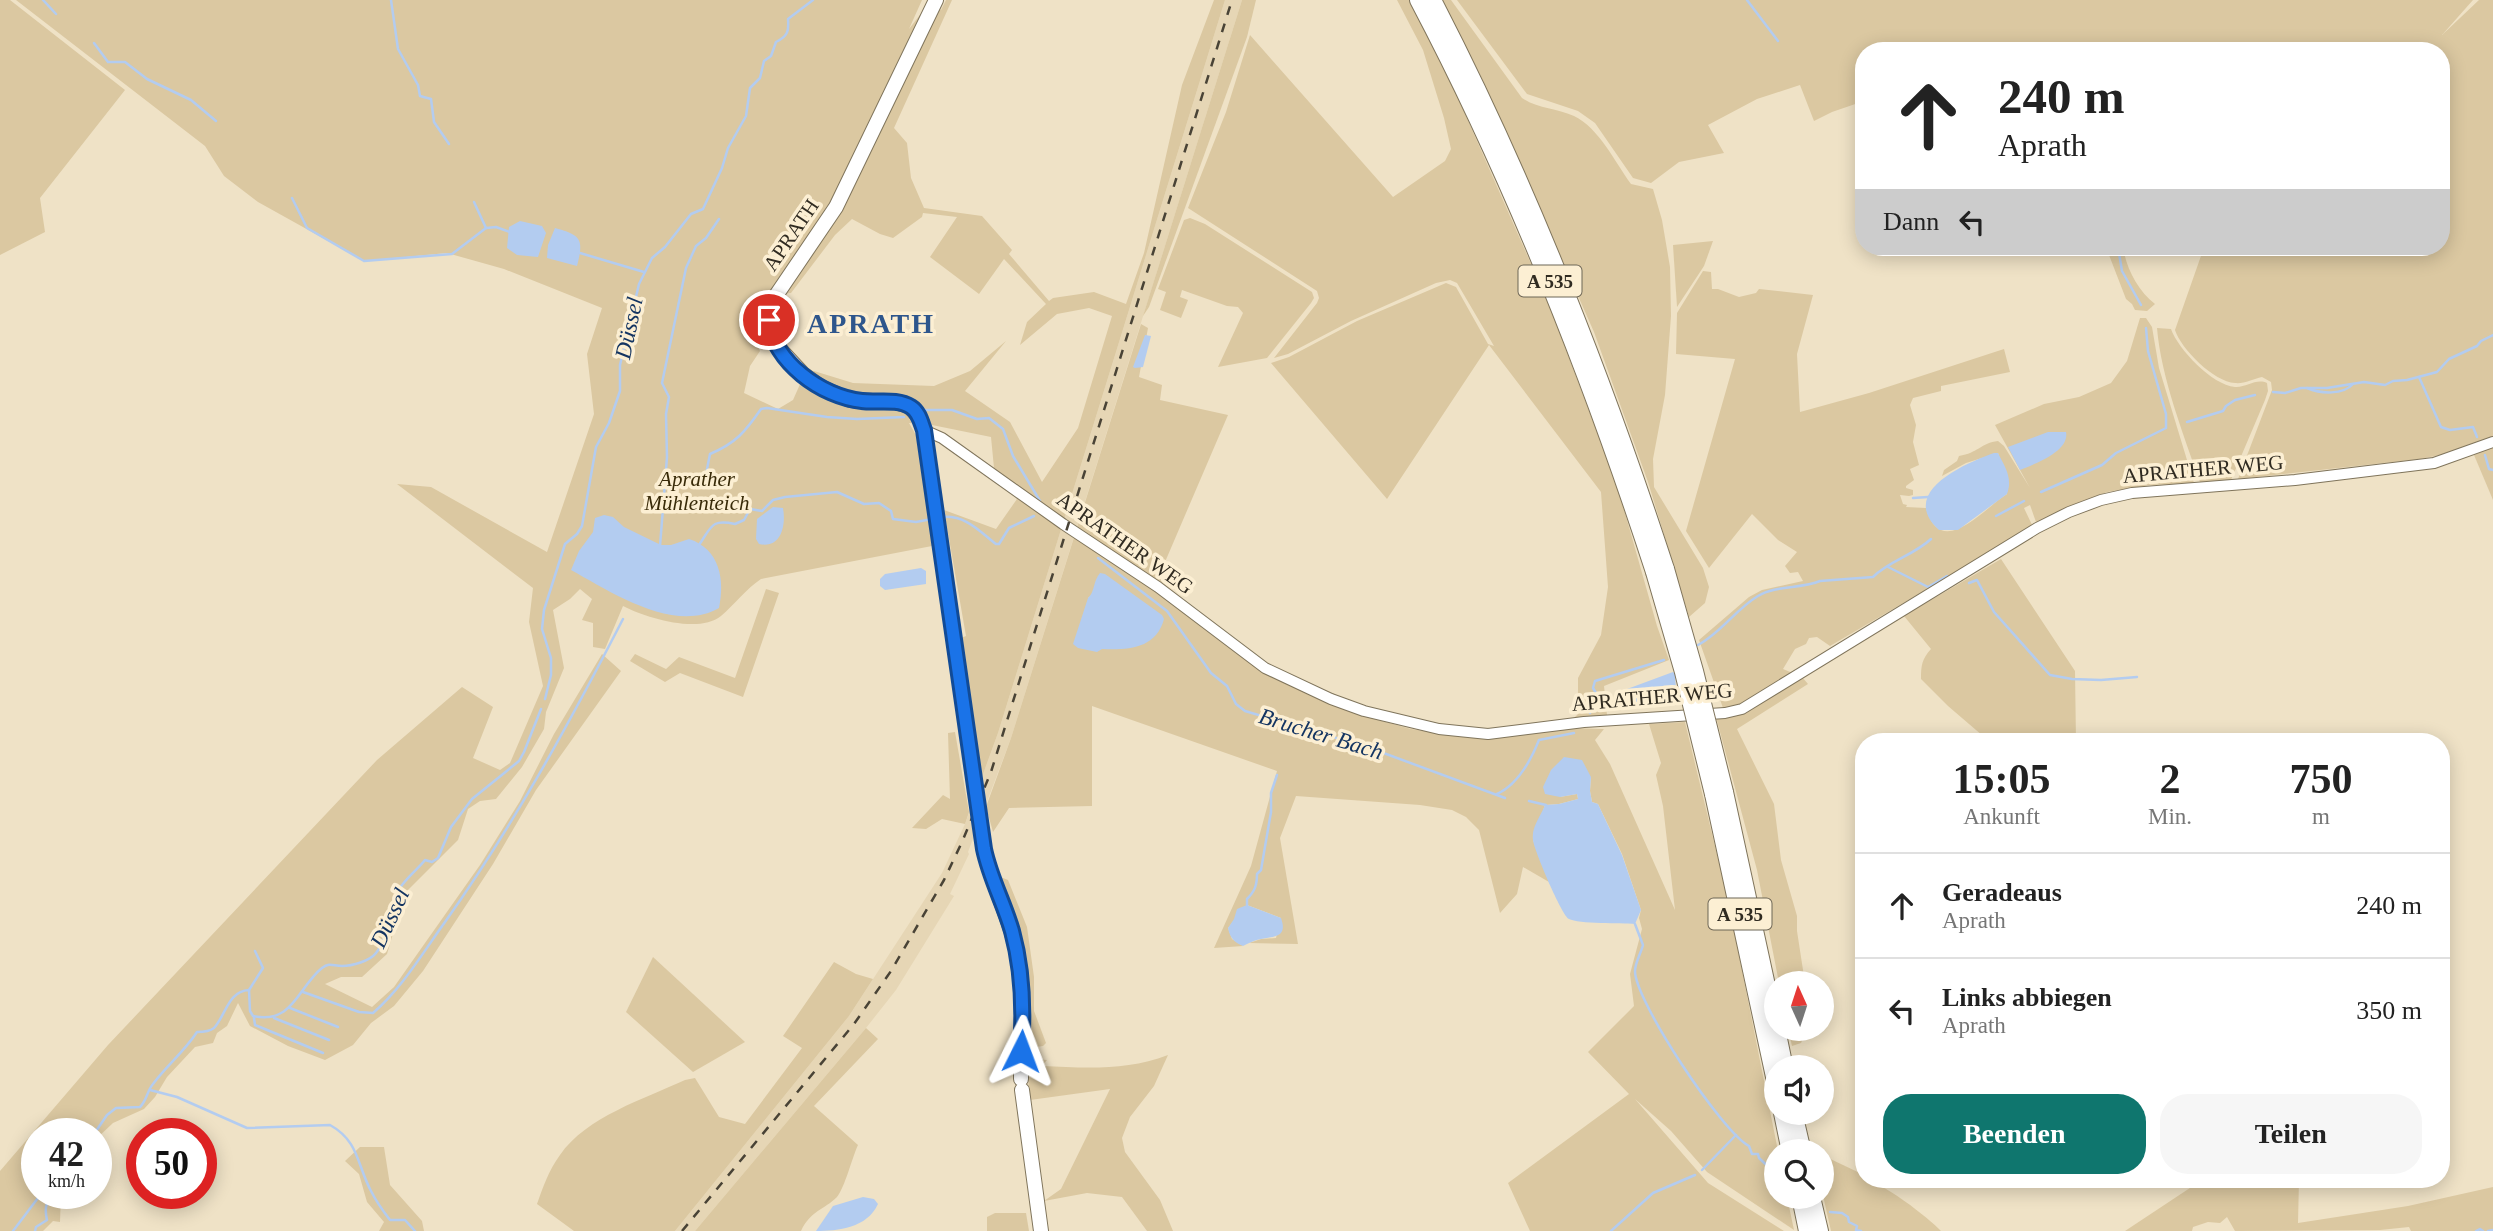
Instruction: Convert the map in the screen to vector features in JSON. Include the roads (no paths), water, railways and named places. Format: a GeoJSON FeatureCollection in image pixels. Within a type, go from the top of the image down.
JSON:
{"type":"FeatureCollection","features":[{"type":"Feature","properties":{"kind":"highway","name":"A 535"},"geometry":{"type":"LineString","coordinates":[[1418,0],[1489,139],[1557,298],[1660,571]]}},
{"type":"Feature","properties":{"kind":"highway","name":"A 535"},"geometry":{"type":"LineString","coordinates":[[1433,0],[1501,137],[1564,282],[1613,410],[1660,571],[1683,672],[1719,793],[1764,987]]}},
{"type":"Feature","properties":{"kind":"highway"},"geometry":{"type":"LineString","coordinates":[[1802,1209],[1807,1231]]}},
{"type":"Feature","properties":{"kind":"highway"},"geometry":{"type":"LineString","coordinates":[[1815,1209],[1820,1231]]}},
{"type":"Feature","properties":{"kind":"main road","name":"APRATH"},"geometry":{"type":"LineString","coordinates":[[924,430],[919,417],[909,406],[895,402],[850,400],[821,387],[803,374],[776,345],[769,320],[775,297],[836,207],[936,0]]}},
{"type":"Feature","properties":{"kind":"main road"},"geometry":{"type":"LineString","coordinates":[[924,430],[986,860],[1012,931],[1021,980],[1022,1085],[1041,1231]]}},
{"type":"Feature","properties":{"kind":"street","name":"APRATHER WEG"},"geometry":{"type":"LineString","coordinates":[[924,430],[942,438],[1157,587],[1243,653],[1275,673],[1364,711],[1440,729],[1488,734],[1584,722],[1725,713],[1742,709],[2037,528],[2101,500],[2132,493],[2295,480],[2434,463],[2493,442]]}},
{"type":"Feature","properties":{"kind":"water"},"geometry":{"type":"Polygon","coordinates":[[[520,221],[542,226],[546,233],[538,257],[517,255],[507,248],[509,227],[520,221]]]}},
{"type":"Feature","properties":{"kind":"water"},"geometry":{"type":"Polygon","coordinates":[[[555,228],[570,233],[578,240],[580,250],[577,266],[547,258],[548,245],[555,228]]]}},
{"type":"Feature","properties":{"kind":"water"},"geometry":{"type":"Polygon","coordinates":[[[1145,335],[1151,336],[1143,367],[1135,368],[1133,367],[1145,335]]]}},
{"type":"Feature","properties":{"kind":"water"},"geometry":{"type":"Polygon","coordinates":[[[2048,432],[2066,432],[2063,445],[2050,456],[2020,470],[2008,447],[2048,432]]]}},
{"type":"Feature","properties":{"kind":"water"},"geometry":{"type":"Polygon","coordinates":[[[1998,453],[2007,473],[2007,494],[1958,530],[1939,530],[1928,516],[1926,503],[1931,492],[1953,472],[1998,453]]]}},
{"type":"Feature","properties":{"kind":"water"},"geometry":{"type":"Polygon","coordinates":[[[773,507],[783,508],[781,534],[773,543],[759,544],[756,539],[757,519],[773,507]]]}},
{"type":"Feature","properties":{"kind":"water","name":"Aprather Mühlenteich"},"geometry":{"type":"Polygon","coordinates":[[[604,515],[613,517],[624,527],[661,545],[689,539],[708,550],[720,576],[719,608],[701,615],[663,613],[624,599],[571,570],[579,551],[593,532],[595,518],[604,515]]]}},
{"type":"Feature","properties":{"kind":"water"},"geometry":{"type":"Polygon","coordinates":[[[921,568],[926,571],[926,584],[885,590],[880,586],[880,579],[885,574],[921,568]]]}},
{"type":"Feature","properties":{"kind":"water"},"geometry":{"type":"Polygon","coordinates":[[[1100,573],[1162,615],[1164,619],[1160,629],[1148,642],[1131,648],[1102,649],[1097,652],[1078,648],[1073,644],[1088,598],[1100,573]]]}},
{"type":"Feature","properties":{"kind":"water"},"geometry":{"type":"Polygon","coordinates":[[[1673,672],[1676,690],[1670,701],[1634,706],[1620,702],[1615,697],[1619,692],[1673,672]]]}},
{"type":"Feature","properties":{"kind":"water"},"geometry":{"type":"Polygon","coordinates":[[[1564,757],[1582,760],[1591,777],[1592,802],[1598,804],[1622,855],[1641,910],[1635,924],[1590,923],[1569,919],[1543,869],[1533,835],[1545,805],[1578,799],[1577,794],[1560,797],[1545,794],[1543,787],[1551,770],[1564,757]]]}},
{"type":"Feature","properties":{"kind":"water"},"geometry":{"type":"Polygon","coordinates":[[[1247,905],[1281,918],[1281,933],[1243,946],[1235,941],[1228,928],[1237,909],[1247,905]]]}},
{"type":"Feature","properties":{"kind":"water"},"geometry":{"type":"Polygon","coordinates":[[[863,1197],[874,1199],[878,1204],[867,1218],[842,1229],[816,1231],[833,1206],[863,1197]]]}},
{"type":"Feature","properties":{"kind":"waterway"},"geometry":{"type":"LineString","coordinates":[[43,0],[56,14]]}},
{"type":"Feature","properties":{"kind":"waterway"},"geometry":{"type":"LineString","coordinates":[[391,0],[398,49],[418,85],[420,96],[431,99],[434,122],[449,144]]}},
{"type":"Feature","properties":{"kind":"waterway","name":"Düssel"},"geometry":{"type":"LineString","coordinates":[[545,699],[551,675],[551,658],[542,629],[544,610],[565,544],[582,526],[596,447],[609,423],[620,391],[620,365],[639,284],[652,258],[665,247],[691,214],[703,209],[728,148],[746,116],[750,88],[760,78],[764,61],[771,56],[776,42],[787,33],[788,19],[813,0]]}},
{"type":"Feature","properties":{"kind":"waterway"},"geometry":{"type":"LineString","coordinates":[[1747,0],[1778,41]]}},
{"type":"Feature","properties":{"kind":"waterway"},"geometry":{"type":"LineString","coordinates":[[94,43],[108,62],[125,62],[147,79],[191,100],[216,121]]}},
{"type":"Feature","properties":{"kind":"waterway"},"geometry":{"type":"LineString","coordinates":[[292,198],[307,228],[364,261],[452,254],[486,228]]}},
{"type":"Feature","properties":{"kind":"waterway"},"geometry":{"type":"LineString","coordinates":[[474,202],[486,228]]}},
{"type":"Feature","properties":{"kind":"waterway"},"geometry":{"type":"LineString","coordinates":[[660,546],[669,397],[662,383],[686,268],[696,246],[706,238],[719,219]]}},
{"type":"Feature","properties":{"kind":"waterway"},"geometry":{"type":"LineString","coordinates":[[486,228],[496,227],[510,232]]}},
{"type":"Feature","properties":{"kind":"waterway"},"geometry":{"type":"LineString","coordinates":[[580,253],[644,272]]}},
{"type":"Feature","properties":{"kind":"waterway"},"geometry":{"type":"LineString","coordinates":[[2120,256],[2122,271],[2141,305]]}},
{"type":"Feature","properties":{"kind":"waterway","name":"Brucher Bach"},"geometry":{"type":"LineString","coordinates":[[2041,492],[2102,465],[2116,453],[2166,428],[2166,414],[2148,351],[2146,328]]}},
{"type":"Feature","properties":{"kind":"waterway","name":"Brucher Bach"},"geometry":{"type":"LineString","coordinates":[[2273,392],[2285,393],[2301,388],[2327,388],[2364,382],[2385,385],[2393,381],[2407,380],[2437,372],[2449,359],[2493,335]]}},
{"type":"Feature","properties":{"kind":"waterway"},"geometry":{"type":"LineString","coordinates":[[2419,377],[2441,427],[2450,430],[2473,427],[2477,437]]}},
{"type":"Feature","properties":{"kind":"waterway","name":"Brucher Bach"},"geometry":{"type":"LineString","coordinates":[[2307,388],[2332,392],[2344,390],[2353,384]]}},
{"type":"Feature","properties":{"kind":"waterway","name":"Brucher Bach"},"geometry":{"type":"LineString","coordinates":[[2187,422],[2223,411],[2235,400],[2255,395]]}},
{"type":"Feature","properties":{"kind":"waterway"},"geometry":{"type":"LineString","coordinates":[[665,485],[706,474],[710,454],[727,446],[739,436],[761,409],[857,419],[904,417]]}},
{"type":"Feature","properties":{"kind":"waterway"},"geometry":{"type":"LineString","coordinates":[[923,410],[952,410],[977,419],[989,418],[1003,429],[1013,456],[1040,501]]}},
{"type":"Feature","properties":{"kind":"waterway"},"geometry":{"type":"LineString","coordinates":[[2485,455],[2489,469],[2493,470]]}},
{"type":"Feature","properties":{"kind":"waterway","name":"Brucher Bach"},"geometry":{"type":"LineString","coordinates":[[699,545],[716,523],[735,524],[744,520],[750,509],[762,511],[773,500],[785,497],[837,492],[864,504],[879,503],[891,511],[893,519],[916,522],[932,519]]}},
{"type":"Feature","properties":{"kind":"waterway"},"geometry":{"type":"LineString","coordinates":[[1913,498],[1928,497]]}},
{"type":"Feature","properties":{"kind":"waterway","name":"Brucher Bach"},"geometry":{"type":"LineString","coordinates":[[1996,516],[2024,501]]}},
{"type":"Feature","properties":{"kind":"waterway","name":"Brucher Bach"},"geometry":{"type":"LineString","coordinates":[[942,517],[965,521],[999,544],[1009,528],[1034,516]]}},
{"type":"Feature","properties":{"kind":"waterway","name":"Brucher Bach"},"geometry":{"type":"LineString","coordinates":[[1698,645],[1758,596],[1820,581],[1873,577],[1931,539]]}},
{"type":"Feature","properties":{"kind":"waterway","name":"Brucher Bach"},"geometry":{"type":"LineString","coordinates":[[1098,558],[1167,611],[1211,673],[1227,686],[1236,704],[1245,711],[1370,748],[1505,798]]}},
{"type":"Feature","properties":{"kind":"waterway"},"geometry":{"type":"LineString","coordinates":[[1888,567],[1928,587],[1947,576]]}},
{"type":"Feature","properties":{"kind":"waterway"},"geometry":{"type":"LineString","coordinates":[[1969,583],[1977,580],[1994,612],[2050,675],[2101,680],[2137,677]]}},
{"type":"Feature","properties":{"kind":"waterway"},"geometry":{"type":"LineString","coordinates":[[303,992],[359,1012],[373,1013],[393,993],[470,886],[517,812],[623,619]]}},
{"type":"Feature","properties":{"kind":"waterway","name":"Brucher Bach"},"geometry":{"type":"LineString","coordinates":[[1590,713],[1592,703],[1599,698],[1593,688],[1595,681],[1664,660]]}},
{"type":"Feature","properties":{"kind":"waterway","name":"Düssel"},"geometry":{"type":"LineString","coordinates":[[105,1118],[116,1108],[140,1107],[153,1084],[197,1032],[214,1028],[228,1004],[242,991],[249,990],[250,1011],[253,1016],[277,1015],[286,1010],[325,966],[351,965],[373,956],[384,938],[393,903],[403,884],[425,860],[432,862],[438,858],[451,827],[472,799],[519,761],[541,709]]}},
{"type":"Feature","properties":{"kind":"waterway","name":"Brucher Bach"},"geometry":{"type":"LineString","coordinates":[[1497,794],[1511,785],[1522,771],[1539,740],[1574,733]]}},
{"type":"Feature","properties":{"kind":"waterway"},"geometry":{"type":"LineString","coordinates":[[1247,905],[1247,899],[1254,890],[1257,874],[1261,870],[1271,812],[1271,793],[1277,775]]}},
{"type":"Feature","properties":{"kind":"waterway"},"geometry":{"type":"LineString","coordinates":[[1529,801],[1546,805]]}},
{"type":"Feature","properties":{"kind":"waterway"},"geometry":{"type":"LineString","coordinates":[[1635,924],[1643,945],[1635,971],[1649,1009],[1701,1092],[1736,1136],[1749,1146],[1752,1154],[1758,1154],[1764,1163]]}},
{"type":"Feature","properties":{"kind":"waterway"},"geometry":{"type":"LineString","coordinates":[[249,990],[263,968],[255,951]]}},
{"type":"Feature","properties":{"kind":"waterway"},"geometry":{"type":"LineString","coordinates":[[290,1008],[338,1027]]}},
{"type":"Feature","properties":{"kind":"waterway"},"geometry":{"type":"LineString","coordinates":[[254,1018],[255,1025],[323,1053]]}},
{"type":"Feature","properties":{"kind":"waterway"},"geometry":{"type":"LineString","coordinates":[[274,1018],[329,1040]]}},
{"type":"Feature","properties":{"kind":"waterway"},"geometry":{"type":"LineString","coordinates":[[150,1090],[177,1097],[247,1128],[330,1125],[347,1138],[371,1191],[390,1220],[405,1220],[415,1231]]}},
{"type":"Feature","properties":{"kind":"waterway"},"geometry":{"type":"LineString","coordinates":[[1702,1170],[1736,1135]]}},
{"type":"Feature","properties":{"kind":"waterway"},"geometry":{"type":"LineString","coordinates":[[1611,1231],[1653,1193],[1695,1175]]}},
{"type":"Feature","properties":{"kind":"waterway","name":"Düssel"},"geometry":{"type":"LineString","coordinates":[[13,1231],[30,1209]]}},
{"type":"Feature","properties":{"kind":"waterway","name":"Düssel"},"geometry":{"type":"LineString","coordinates":[[35,1231],[36,1227],[47,1220],[46,1209]]}},
{"type":"Feature","properties":{"kind":"waterway"},"geometry":{"type":"LineString","coordinates":[[1830,1212],[1842,1213],[1848,1217],[1849,1222],[1857,1226],[1856,1230],[1861,1231]]}},
{"type":"Feature","properties":{"kind":"waterway"},"geometry":{"type":"LineString","coordinates":[[2488,1231],[2493,1230]]}},
{"type":"Feature","properties":{"kind":"waterway"},"geometry":{"type":"LineString","coordinates":[[2476,1231],[2483,1231]]}},
{"type":"Feature","properties":{"kind":"railway"},"geometry":{"type":"LineString","coordinates":[[682,1231],[854,1024],[891,971],[944,880],[962,842],[991,772],[1232,0]]}},
{"type":"Feature","properties":{"kind":"district","name":"APRATH"},"geometry":{"type":"Point","coordinates":[871,323]}}]}
